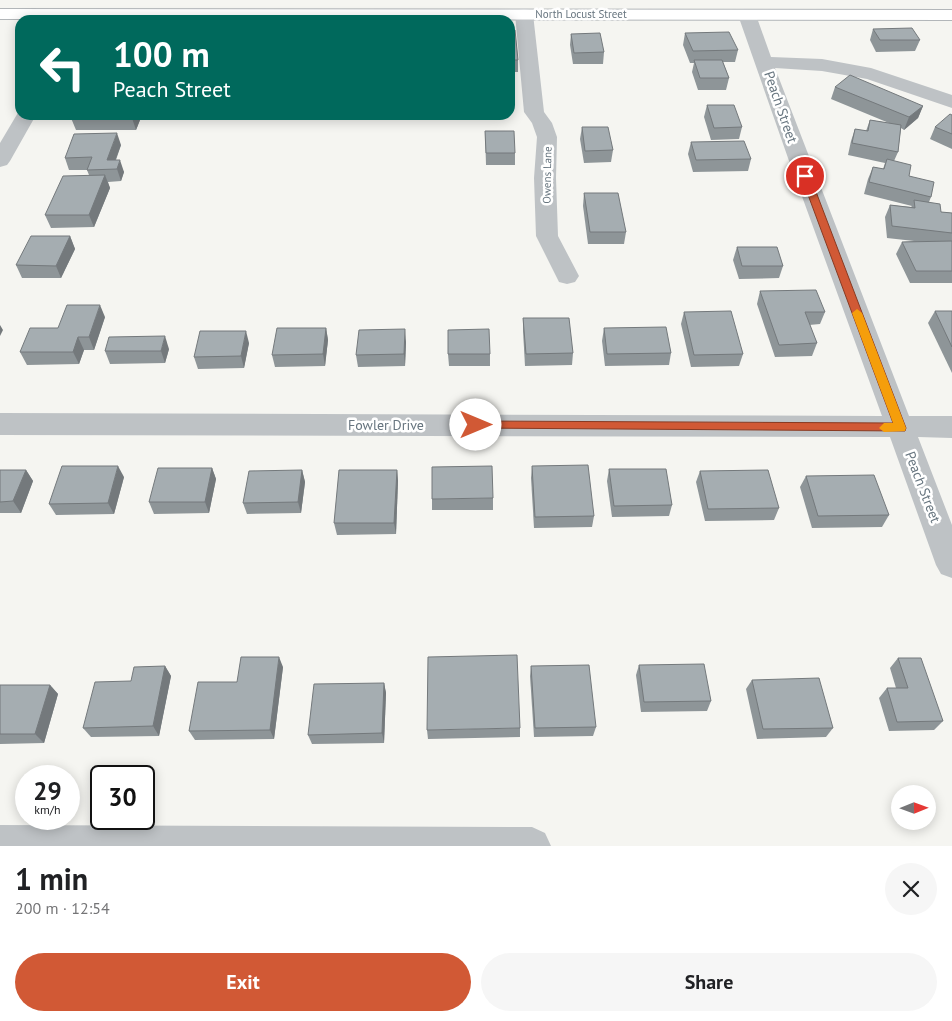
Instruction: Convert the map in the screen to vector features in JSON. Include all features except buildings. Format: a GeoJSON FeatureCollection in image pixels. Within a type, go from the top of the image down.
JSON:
{"type":"FeatureCollection","features":[{"type":"Feature","properties":{"kind":"main road","name":"North Locust Street"},"geometry":{"type":"LineString","coordinates":[[0,14],[27,15]]}},
{"type":"Feature","properties":{"kind":"main road","name":"North Locust Street"},"geometry":{"type":"LineString","coordinates":[[376,15],[952,15]]}},
{"type":"Feature","properties":{"kind":"street","name":"Owens Lane"},"geometry":{"type":"LineString","coordinates":[[524,14],[534,112],[542,123],[547,137],[545,178],[547,236],[567,276]]}},
{"type":"Feature","properties":{"kind":"street","name":"Peach Street"},"geometry":{"type":"LineString","coordinates":[[747,15],[798,158],[952,565]]}},
{"type":"Feature","properties":{"kind":"street"},"geometry":{"type":"LineString","coordinates":[[765,62],[822,64],[871,74],[952,102]]}},
{"type":"Feature","properties":{"kind":"street"},"geometry":{"type":"LineString","coordinates":[[0,161],[23,120]]}},
{"type":"Feature","properties":{"kind":"street","name":"Fowler Drive"},"geometry":{"type":"LineString","coordinates":[[0,424],[952,427]]}},
{"type":"Feature","properties":{"kind":"street"},"geometry":{"type":"LineString","coordinates":[[0,844],[532,846]]}},
{"type":"Feature","properties":{"kind":"slow traffic"},"geometry":{"type":"LineString","coordinates":[[857,313],[900,428],[884,428]]}},
{"type":"Feature","properties":{"kind":"route"},"geometry":{"type":"LineString","coordinates":[[476,425],[900,428],[805,176]]}}]}
